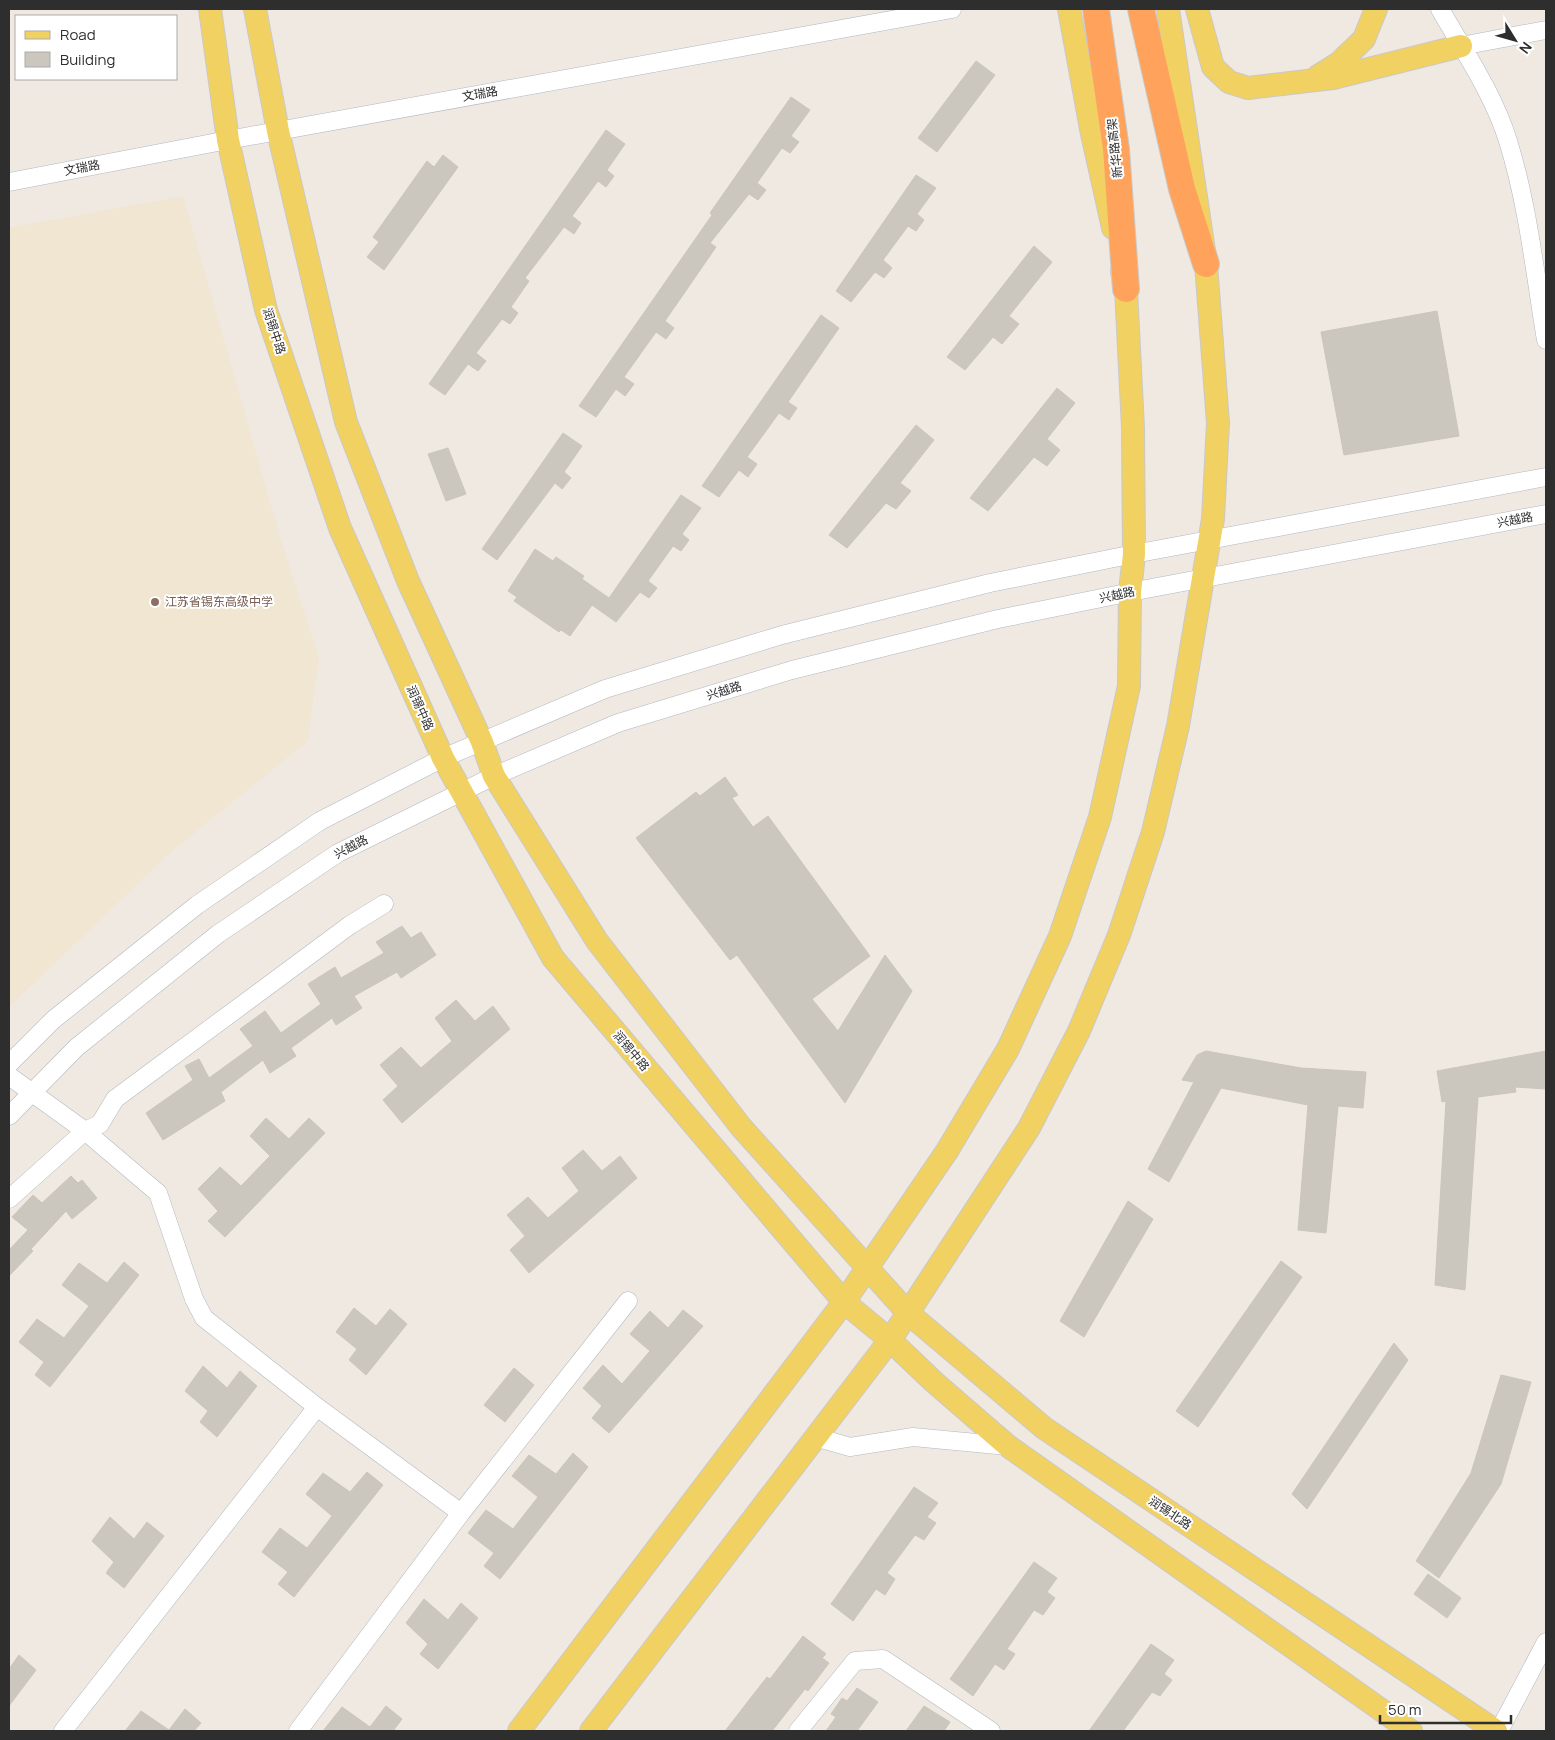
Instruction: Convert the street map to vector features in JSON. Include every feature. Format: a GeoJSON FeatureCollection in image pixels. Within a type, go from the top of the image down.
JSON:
{"type":"FeatureCollection","features":[{"type":"Feature","properties":{"kind":"highway","name":"新华路高架"},"geometry":{"type":"LineString","coordinates":[[1096,9],[1116,149],[1126,289]]}},
{"type":"Feature","properties":{"kind":"highway"},"geometry":{"type":"LineString","coordinates":[[1141,9],[1182,189],[1206,264]]}},
{"type":"Feature","properties":{"kind":"main road","name":"润锡中路"},"geometry":{"type":"LineString","coordinates":[[210,9],[228,140],[266,310],[340,528],[443,758],[554,958],[844,1302]]}},
{"type":"Feature","properties":{"kind":"main road"},"geometry":{"type":"LineString","coordinates":[[255,9],[278,130],[346,422],[408,581],[482,742],[494,776],[597,941],[741,1127],[868,1266]]}},
{"type":"Feature","properties":{"kind":"main road"},"geometry":{"type":"LineString","coordinates":[[519,1731],[844,1302],[947,1151],[1008,1049],[1060,936],[1100,817],[1129,686],[1130,592],[1134,554],[1133,428],[1126,289],[1092,134],[1069,9]]}},
{"type":"Feature","properties":{"kind":"main road"},"geometry":{"type":"LineString","coordinates":[[591,1731],[890,1340],[908,1313],[1029,1128],[1079,1030],[1119,935],[1155,823],[1178,726],[1214,520],[1218,423],[1206,264],[1168,9]]}},
{"type":"Feature","properties":{"kind":"main road"},"geometry":{"type":"LineString","coordinates":[[1197,9],[1213,68],[1229,82],[1248,88],[1333,78],[1461,46]]}},
{"type":"Feature","properties":{"kind":"main road"},"geometry":{"type":"LineString","coordinates":[[1311,81],[1339,63],[1364,39],[1376,9]]}},
{"type":"Feature","properties":{"kind":"main road","name":"润锡北路"},"geometry":{"type":"LineString","coordinates":[[868,1266],[908,1313],[1044,1428],[1497,1731]]}},
{"type":"Feature","properties":{"kind":"main road"},"geometry":{"type":"LineString","coordinates":[[844,1302],[890,1340],[934,1382],[1008,1446],[1411,1731]]}},
{"type":"Feature","properties":{"kind":"street","name":"文瑞路"},"geometry":{"type":"LineString","coordinates":[[9,182],[278,130],[952,9]]}},
{"type":"Feature","properties":{"kind":"street"},"geometry":{"type":"LineString","coordinates":[[1440,9],[1493,105],[1508,139],[1523,207],[1546,340]]}},
{"type":"Feature","properties":{"kind":"street"},"geometry":{"type":"LineString","coordinates":[[1461,46],[1546,30]]}},
{"type":"Feature","properties":{"kind":"street"},"geometry":{"type":"LineString","coordinates":[[9,1064],[53,1020],[196,905],[320,821],[443,758],[605,689],[782,635],[990,583],[1134,554],[1546,477]]}},
{"type":"Feature","properties":{"kind":"street","name":"兴越路"},"geometry":{"type":"LineString","coordinates":[[9,1116],[77,1047],[218,934],[338,852],[494,776],[618,723],[792,670],[998,619],[1130,592],[1546,514]]}},
{"type":"Feature","properties":{"kind":"street"},"geometry":{"type":"LineString","coordinates":[[9,1199],[85,1131],[100,1124],[115,1099],[350,925],[384,904]]}},
{"type":"Feature","properties":{"kind":"street"},"geometry":{"type":"LineString","coordinates":[[9,1076],[31,1094],[85,1131],[158,1192],[194,1298],[204,1318],[317,1407],[461,1513]]}},
{"type":"Feature","properties":{"kind":"street"},"geometry":{"type":"LineString","coordinates":[[298,1731],[461,1513],[628,1301]]}},
{"type":"Feature","properties":{"kind":"street"},"geometry":{"type":"LineString","coordinates":[[63,1731],[317,1407]]}},
{"type":"Feature","properties":{"kind":"street"},"geometry":{"type":"LineString","coordinates":[[815,1438],[850,1447],[912,1437],[1008,1446]]}},
{"type":"Feature","properties":{"kind":"street"},"geometry":{"type":"LineString","coordinates":[[1497,1731],[1546,1642]]}},
{"type":"Feature","properties":{"kind":"street"},"geometry":{"type":"LineString","coordinates":[[798,1731],[855,1661],[883,1659],[991,1731]]}},
{"type":"Feature","properties":{"kind":"shaded area","name":"江苏省锡东高级中学"},"geometry":{"type":"Polygon","coordinates":[[[183,196],[283,547],[319,657],[308,741],[172,851],[9,1007],[9,228],[183,196]]]}},
{"type":"Feature","properties":{"kind":"building"},"geometry":{"type":"Polygon","coordinates":[[[976,61],[995,75],[937,152],[918,138],[976,61]]]}},
{"type":"Feature","properties":{"kind":"building"},"geometry":{"type":"Polygon","coordinates":[[[791,97],[810,110],[791,136],[799,142],[790,153],[782,148],[757,183],[766,190],[758,200],[749,194],[710,243],[716,247],[665,321],[674,328],[666,339],[656,332],[624,377],[634,384],[625,396],[616,389],[596,417],[579,406],[712,215],[710,213],[791,97]]]}},
{"type":"Feature","properties":{"kind":"building"},"geometry":{"type":"Polygon","coordinates":[[[606,130],[625,144],[607,170],[614,176],[606,187],[598,181],[572,216],[581,223],[574,234],[564,227],[525,278],[529,281],[511,307],[518,313],[510,324],[502,319],[476,353],[486,361],[478,371],[468,364],[445,395],[429,384],[606,130]]]}},
{"type":"Feature","properties":{"kind":"building"},"geometry":{"type":"Polygon","coordinates":[[[443,155],[458,167],[384,270],[367,257],[379,242],[373,237],[427,161],[434,167],[443,155]]]}},
{"type":"Feature","properties":{"kind":"building"},"geometry":{"type":"Polygon","coordinates":[[[916,175],[936,188],[917,214],[924,220],[916,231],[908,226],[883,260],[892,268],[884,278],[875,272],[851,302],[836,291],[916,175]]]}},
{"type":"Feature","properties":{"kind":"building"},"geometry":{"type":"Polygon","coordinates":[[[1034,246],[1052,262],[1009,316],[1019,324],[1002,344],[993,337],[965,370],[947,357],[1034,246]]]}},
{"type":"Feature","properties":{"kind":"building"},"geometry":{"type":"Polygon","coordinates":[[[1437,311],[1459,436],[1344,455],[1321,332],[1437,311]]]}},
{"type":"Feature","properties":{"kind":"building"},"geometry":{"type":"Polygon","coordinates":[[[821,315],[839,328],[788,402],[797,408],[789,420],[779,413],[747,457],[757,464],[748,477],[739,470],[719,497],[702,486],[821,315]]]}},
{"type":"Feature","properties":{"kind":"building"},"geometry":{"type":"Polygon","coordinates":[[[1057,388],[1075,403],[1047,439],[1060,450],[1047,466],[1034,457],[988,511],[970,498],[1057,388]]]}},
{"type":"Feature","properties":{"kind":"building"},"geometry":{"type":"Polygon","coordinates":[[[916,425],[934,440],[900,483],[911,491],[896,509],[886,503],[847,548],[829,535],[916,425]]]}},
{"type":"Feature","properties":{"kind":"building"},"geometry":{"type":"Polygon","coordinates":[[[563,433],[582,446],[564,472],[571,478],[562,489],[555,483],[497,560],[482,549],[563,433]]]}},
{"type":"Feature","properties":{"kind":"building"},"geometry":{"type":"Polygon","coordinates":[[[448,448],[466,494],[446,501],[428,454],[448,448]]]}},
{"type":"Feature","properties":{"kind":"building"},"geometry":{"type":"Polygon","coordinates":[[[681,495],[701,508],[682,534],[689,540],[681,551],[673,546],[648,581],[657,588],[649,598],[640,592],[616,622],[592,605],[570,636],[561,630],[559,632],[514,601],[517,597],[508,591],[535,549],[553,561],[556,557],[584,576],[582,579],[609,598],[681,495]]]}},
{"type":"Feature","properties":{"kind":"building"},"geometry":{"type":"Polygon","coordinates":[[[725,777],[738,795],[732,798],[753,827],[768,816],[870,956],[812,999],[838,1031],[885,955],[912,991],[845,1103],[737,955],[730,960],[636,838],[696,792],[700,796],[725,777]]]}},
{"type":"Feature","properties":{"kind":"building"},"geometry":{"type":"Polygon","coordinates":[[[402,926],[411,938],[421,932],[436,955],[401,978],[397,972],[354,996],[362,1008],[336,1025],[332,1018],[291,1048],[296,1056],[270,1073],[263,1060],[221,1092],[225,1101],[163,1140],[146,1113],[193,1080],[185,1066],[199,1059],[209,1078],[253,1046],[240,1029],[265,1011],[281,1033],[321,1004],[308,984],[335,967],[341,978],[384,953],[376,942],[402,926]]]}},
{"type":"Feature","properties":{"kind":"building"},"geometry":{"type":"Polygon","coordinates":[[[456,1000],[475,1021],[493,1006],[510,1029],[402,1123],[383,1100],[398,1086],[380,1065],[401,1047],[421,1068],[452,1041],[435,1018],[456,1000]]]}},
{"type":"Feature","properties":{"kind":"building"},"geometry":{"type":"Polygon","coordinates":[[[1206,1051],[1301,1068],[1366,1072],[1363,1108],[1338,1106],[1326,1233],[1298,1230],[1308,1105],[1221,1088],[1169,1182],[1148,1169],[1194,1082],[1182,1080],[1197,1055],[1206,1051]]]}},
{"type":"Feature","properties":{"kind":"building"},"geometry":{"type":"Polygon","coordinates":[[[1546,1051],[1546,1089],[1515,1087],[1516,1092],[1478,1097],[1465,1290],[1435,1285],[1446,1101],[1442,1102],[1437,1071],[1546,1051]]]}},
{"type":"Feature","properties":{"kind":"building"},"geometry":{"type":"Polygon","coordinates":[[[266,1118],[289,1139],[309,1118],[325,1133],[225,1237],[208,1221],[218,1211],[198,1189],[220,1167],[241,1186],[270,1156],[250,1136],[266,1118]]]}},
{"type":"Feature","properties":{"kind":"building"},"geometry":{"type":"Polygon","coordinates":[[[583,1150],[602,1171],[620,1156],[637,1178],[529,1273],[510,1250],[525,1236],[507,1215],[528,1197],[548,1218],[579,1191],[562,1168],[583,1150]]]}},
{"type":"Feature","properties":{"kind":"building"},"geometry":{"type":"Polygon","coordinates":[[[71,1176],[78,1183],[82,1180],[97,1198],[72,1219],[66,1211],[31,1249],[33,1251],[9,1276],[9,1250],[28,1230],[12,1217],[33,1195],[42,1203],[71,1176]]]}},
{"type":"Feature","properties":{"kind":"building"},"geometry":{"type":"Polygon","coordinates":[[[1128,1201],[1153,1219],[1084,1337],[1060,1321],[1128,1201]]]}},
{"type":"Feature","properties":{"kind":"building"},"geometry":{"type":"Polygon","coordinates":[[[1281,1261],[1302,1277],[1198,1427],[1176,1411],[1281,1261]]]}},
{"type":"Feature","properties":{"kind":"building"},"geometry":{"type":"Polygon","coordinates":[[[124,1262],[139,1275],[50,1387],[35,1375],[44,1362],[19,1342],[37,1319],[64,1338],[89,1306],[62,1285],[79,1263],[107,1283],[124,1262]]]}},
{"type":"Feature","properties":{"kind":"building"},"geometry":{"type":"Polygon","coordinates":[[[354,1308],[376,1326],[390,1309],[407,1324],[366,1375],[349,1360],[357,1349],[336,1332],[354,1308]]]}},
{"type":"Feature","properties":{"kind":"building"},"geometry":{"type":"Polygon","coordinates":[[[683,1310],[703,1326],[609,1433],[592,1418],[602,1406],[583,1388],[603,1365],[622,1384],[650,1351],[630,1334],[650,1311],[668,1328],[683,1310]]]}},
{"type":"Feature","properties":{"kind":"building"},"geometry":{"type":"Polygon","coordinates":[[[1394,1343],[1408,1360],[1307,1509],[1292,1494],[1394,1343]]]}},
{"type":"Feature","properties":{"kind":"building"},"geometry":{"type":"Polygon","coordinates":[[[203,1366],[227,1388],[240,1371],[257,1386],[217,1437],[200,1422],[208,1411],[185,1391],[203,1366]]]}},
{"type":"Feature","properties":{"kind":"building"},"geometry":{"type":"Polygon","coordinates":[[[514,1368],[534,1385],[505,1422],[484,1405],[514,1368]]]}},
{"type":"Feature","properties":{"kind":"building"},"geometry":{"type":"Polygon","coordinates":[[[1501,1375],[1531,1382],[1501,1484],[1439,1578],[1416,1561],[1471,1473],[1501,1375]]]}},
{"type":"Feature","properties":{"kind":"building"},"geometry":{"type":"Polygon","coordinates":[[[573,1453],[588,1467],[500,1579],[484,1566],[494,1553],[468,1533],[486,1510],[513,1529],[538,1497],[512,1476],[529,1455],[556,1474],[573,1453]]]}},
{"type":"Feature","properties":{"kind":"building"},"geometry":{"type":"Polygon","coordinates":[[[367,1472],[383,1485],[294,1597],[278,1584],[288,1572],[262,1552],[280,1528],[307,1548],[332,1516],[306,1494],[323,1473],[350,1492],[367,1472]]]}},
{"type":"Feature","properties":{"kind":"building"},"geometry":{"type":"Polygon","coordinates":[[[914,1487],[938,1503],[927,1517],[936,1523],[924,1540],[915,1535],[887,1573],[895,1579],[885,1595],[876,1589],[853,1621],[831,1604],[914,1487]]]}},
{"type":"Feature","properties":{"kind":"building"},"geometry":{"type":"Polygon","coordinates":[[[110,1517],[134,1539],[147,1522],[164,1536],[124,1588],[106,1573],[114,1562],[92,1541],[110,1517]]]}},
{"type":"Feature","properties":{"kind":"building"},"geometry":{"type":"Polygon","coordinates":[[[1034,1562],[1057,1578],[1047,1592],[1055,1598],[1043,1615],[1034,1610],[1007,1649],[1015,1654],[1004,1670],[995,1664],[973,1696],[950,1679],[1034,1562]]]}},
{"type":"Feature","properties":{"kind":"building"},"geometry":{"type":"Polygon","coordinates":[[[1428,1574],[1461,1598],[1447,1618],[1414,1594],[1428,1574]]]}},
{"type":"Feature","properties":{"kind":"building"},"geometry":{"type":"Polygon","coordinates":[[[424,1599],[448,1620],[461,1603],[478,1618],[438,1669],[420,1654],[428,1644],[406,1623],[424,1599]]]}},
{"type":"Feature","properties":{"kind":"building"},"geometry":{"type":"Polygon","coordinates":[[[803,1636],[826,1654],[822,1658],[829,1663],[808,1691],[805,1689],[772,1731],[725,1731],[767,1677],[770,1679],[803,1636]]]}},
{"type":"Feature","properties":{"kind":"building"},"geometry":{"type":"Polygon","coordinates":[[[1151,1644],[1174,1660],[1164,1674],[1172,1680],[1160,1696],[1152,1692],[1123,1731],[1089,1731],[1151,1644]]]}},
{"type":"Feature","properties":{"kind":"building"},"geometry":{"type":"Polygon","coordinates":[[[19,1655],[36,1670],[9,1706],[9,1669],[19,1655]]]}},
{"type":"Feature","properties":{"kind":"building"},"geometry":{"type":"Polygon","coordinates":[[[857,1688],[878,1702],[857,1731],[826,1731],[836,1717],[831,1714],[842,1698],[847,1701],[857,1688]]]}},
{"type":"Feature","properties":{"kind":"building"},"geometry":{"type":"Polygon","coordinates":[[[386,1706],[402,1719],[393,1731],[323,1731],[342,1707],[370,1727],[386,1706]]]}},
{"type":"Feature","properties":{"kind":"building"},"geometry":{"type":"Polygon","coordinates":[[[924,1706],[950,1722],[944,1731],[906,1731],[924,1706]]]}},
{"type":"Feature","properties":{"kind":"building"},"geometry":{"type":"Polygon","coordinates":[[[185,1709],[201,1723],[194,1731],[125,1731],[141,1711],[169,1730],[185,1709]]]}},
{"type":"Feature","properties":{"kind":"place","name":"江苏省锡东高级中学"},"geometry":{"type":"Point","coordinates":[155,602]}}]}
